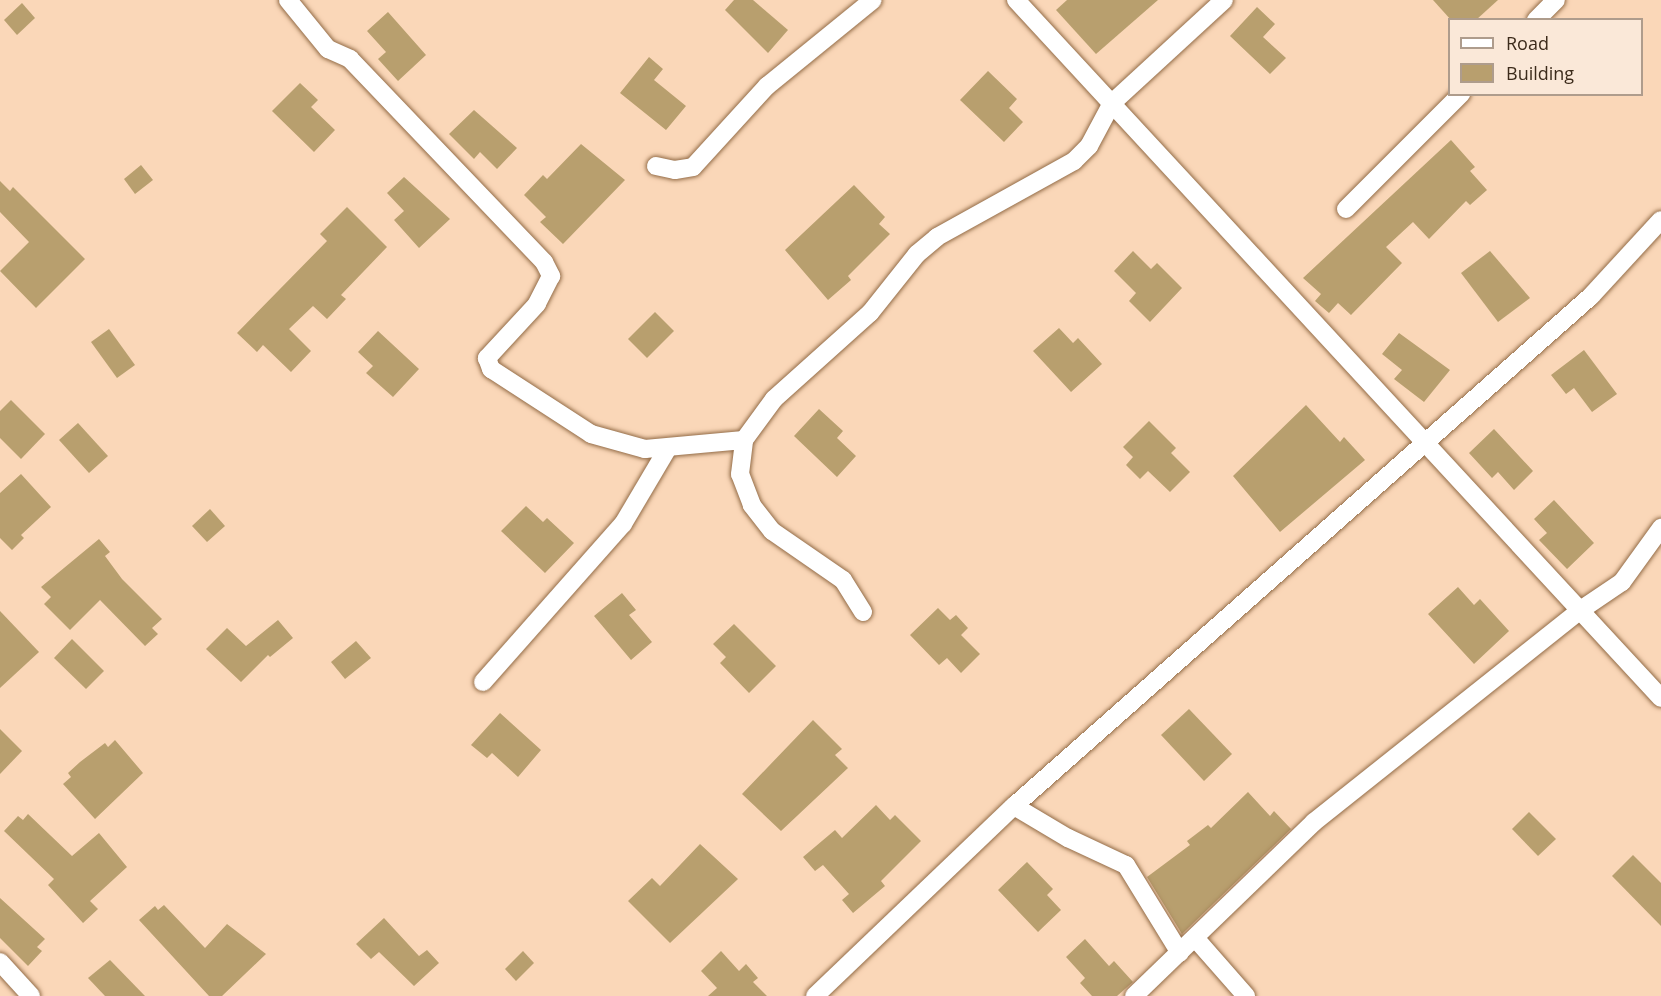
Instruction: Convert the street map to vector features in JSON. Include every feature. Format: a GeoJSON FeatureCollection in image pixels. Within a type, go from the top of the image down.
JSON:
{"type":"FeatureCollection","features":[{"type":"Feature","properties":{"kind":"street"},"geometry":{"type":"LineString","coordinates":[[288,0],[328,49],[350,59],[544,262],[551,276],[537,304],[487,358],[491,369],[591,434],[645,449],[744,440]]}},
{"type":"Feature","properties":{"kind":"street"},"geometry":{"type":"LineString","coordinates":[[656,165],[675,170],[693,166],[767,86],[873,0]]}},
{"type":"Feature","properties":{"kind":"street"},"geometry":{"type":"LineString","coordinates":[[1016,0],[1582,609],[1661,698]]}},
{"type":"Feature","properties":{"kind":"street"},"geometry":{"type":"LineString","coordinates":[[863,612],[843,580],[772,531],[752,505],[740,474],[744,440],[774,399],[832,351],[870,314],[916,254],[937,237],[1074,161],[1089,146],[1112,103],[1224,0]]}},
{"type":"Feature","properties":{"kind":"street"},"geometry":{"type":"LineString","coordinates":[[1538,18],[1556,0]]}},
{"type":"Feature","properties":{"kind":"street"},"geometry":{"type":"LineString","coordinates":[[1346,209],[1459,96]]}},
{"type":"Feature","properties":{"kind":"street"},"geometry":{"type":"LineString","coordinates":[[815,996],[1014,806],[1424,441],[1591,296],[1661,220]]}},
{"type":"Feature","properties":{"kind":"street"},"geometry":{"type":"LineString","coordinates":[[483,682],[623,524],[668,448]]}},
{"type":"Feature","properties":{"kind":"street"},"geometry":{"type":"LineString","coordinates":[[1134,996],[1196,939],[1314,822],[1582,609],[1622,582],[1661,528]]}},
{"type":"Feature","properties":{"kind":"street"},"geometry":{"type":"LineString","coordinates":[[1014,806],[1068,838],[1126,865],[1180,953]]}},
{"type":"Feature","properties":{"kind":"street"},"geometry":{"type":"LineString","coordinates":[[1196,939],[1246,996]]}},
{"type":"Feature","properties":{"kind":"street"},"geometry":{"type":"LineString","coordinates":[[0,962],[31,996]]}},
{"type":"Feature","properties":{"kind":"building"},"geometry":{"type":"Polygon","coordinates":[[[734,0],[753,0],[788,30],[768,53],[725,10],[734,0]]]}},
{"type":"Feature","properties":{"kind":"building"},"geometry":{"type":"Polygon","coordinates":[[[1067,0],[1158,0],[1096,54],[1056,10],[1067,0]]]}},
{"type":"Feature","properties":{"kind":"building"},"geometry":{"type":"Polygon","coordinates":[[[1433,0],[1498,0],[1478,18],[1449,18],[1433,0]]]}},
{"type":"Feature","properties":{"kind":"building"},"geometry":{"type":"Polygon","coordinates":[[[22,3],[35,18],[17,35],[4,20],[22,3]]]}},
{"type":"Feature","properties":{"kind":"building"},"geometry":{"type":"Polygon","coordinates":[[[1257,7],[1275,24],[1263,37],[1286,58],[1270,74],[1230,36],[1257,7]]]}},
{"type":"Feature","properties":{"kind":"building"},"geometry":{"type":"Polygon","coordinates":[[[388,12],[426,55],[398,81],[378,59],[386,52],[367,31],[388,12]]]}},
{"type":"Feature","properties":{"kind":"building"},"geometry":{"type":"Polygon","coordinates":[[[649,57],[663,69],[654,80],[686,106],[666,130],[620,93],[649,57]]]}},
{"type":"Feature","properties":{"kind":"building"},"geometry":{"type":"Polygon","coordinates":[[[988,71],[1017,99],[1009,108],[1023,122],[1004,142],[960,100],[988,71]]]}},
{"type":"Feature","properties":{"kind":"building"},"geometry":{"type":"Polygon","coordinates":[[[300,83],[318,100],[311,107],[335,130],[314,152],[272,111],[300,83]]]}},
{"type":"Feature","properties":{"kind":"building"},"geometry":{"type":"Polygon","coordinates":[[[474,110],[517,148],[497,169],[480,152],[474,159],[449,134],[474,110]]]}},
{"type":"Feature","properties":{"kind":"building"},"geometry":{"type":"Polygon","coordinates":[[[1451,140],[1475,167],[1470,171],[1487,190],[1470,205],[1466,201],[1429,239],[1413,222],[1386,247],[1402,263],[1351,315],[1338,303],[1329,313],[1315,301],[1321,294],[1303,278],[1451,140]]]}},
{"type":"Feature","properties":{"kind":"building"},"geometry":{"type":"Polygon","coordinates":[[[581,144],[625,180],[563,244],[540,222],[546,217],[524,195],[543,175],[547,179],[581,144]]]}},
{"type":"Feature","properties":{"kind":"building"},"geometry":{"type":"Polygon","coordinates":[[[141,165],[153,180],[135,194],[124,179],[141,165]]]}},
{"type":"Feature","properties":{"kind":"building"},"geometry":{"type":"Polygon","coordinates":[[[404,177],[450,219],[419,248],[394,220],[404,211],[387,193],[404,177]]]}},
{"type":"Feature","properties":{"kind":"building"},"geometry":{"type":"Polygon","coordinates":[[[0,181],[10,191],[13,187],[85,259],[36,308],[0,271],[29,242],[0,212],[0,181]]]}},
{"type":"Feature","properties":{"kind":"building"},"geometry":{"type":"Polygon","coordinates":[[[854,185],[885,217],[879,224],[890,234],[848,276],[851,280],[828,300],[785,250],[854,185]]]}},
{"type":"Feature","properties":{"kind":"building"},"geometry":{"type":"Polygon","coordinates":[[[347,207],[387,247],[341,295],[346,299],[327,319],[313,306],[289,329],[311,351],[291,372],[263,345],[257,352],[237,333],[327,241],[320,234],[347,207]]]}},
{"type":"Feature","properties":{"kind":"building"},"geometry":{"type":"Polygon","coordinates":[[[1133,251],[1151,269],[1157,263],[1182,288],[1150,322],[1129,301],[1136,293],[1114,271],[1133,251]]]}},
{"type":"Feature","properties":{"kind":"building"},"geometry":{"type":"Polygon","coordinates":[[[1490,251],[1530,298],[1498,322],[1461,273],[1490,251]]]}},
{"type":"Feature","properties":{"kind":"building"},"geometry":{"type":"Polygon","coordinates":[[[655,312],[674,331],[647,358],[628,339],[655,312]]]}},
{"type":"Feature","properties":{"kind":"building"},"geometry":{"type":"Polygon","coordinates":[[[1059,328],[1073,343],[1078,338],[1102,364],[1071,392],[1033,351],[1059,328]]]}},
{"type":"Feature","properties":{"kind":"building"},"geometry":{"type":"Polygon","coordinates":[[[109,329],[135,365],[117,378],[91,342],[109,329]]]}},
{"type":"Feature","properties":{"kind":"building"},"geometry":{"type":"Polygon","coordinates":[[[378,331],[419,369],[393,397],[366,373],[373,366],[358,352],[378,331]]]}},
{"type":"Feature","properties":{"kind":"building"},"geometry":{"type":"Polygon","coordinates":[[[1399,333],[1450,370],[1424,402],[1394,379],[1402,370],[1382,354],[1399,333]]]}},
{"type":"Feature","properties":{"kind":"building"},"geometry":{"type":"Polygon","coordinates":[[[1584,350],[1617,394],[1592,412],[1574,388],[1566,394],[1551,375],[1584,350]]]}},
{"type":"Feature","properties":{"kind":"building"},"geometry":{"type":"Polygon","coordinates":[[[11,400],[45,434],[21,459],[0,438],[0,411],[11,400]]]}},
{"type":"Feature","properties":{"kind":"building"},"geometry":{"type":"Polygon","coordinates":[[[1306,405],[1340,442],[1344,437],[1365,460],[1280,532],[1233,476],[1306,405]]]}},
{"type":"Feature","properties":{"kind":"building"},"geometry":{"type":"Polygon","coordinates":[[[819,409],[843,431],[837,438],[856,456],[837,477],[794,436],[819,409]]]}},
{"type":"Feature","properties":{"kind":"building"},"geometry":{"type":"Polygon","coordinates":[[[1149,421],[1176,448],[1171,453],[1190,472],[1170,492],[1148,471],[1140,479],[1126,465],[1133,457],[1123,447],[1149,421]]]}},
{"type":"Feature","properties":{"kind":"building"},"geometry":{"type":"Polygon","coordinates":[[[78,423],[108,456],[89,473],[59,440],[78,423]]]}},
{"type":"Feature","properties":{"kind":"building"},"geometry":{"type":"Polygon","coordinates":[[[1494,429],[1533,471],[1514,490],[1498,472],[1492,478],[1469,453],[1494,429]]]}},
{"type":"Feature","properties":{"kind":"building"},"geometry":{"type":"Polygon","coordinates":[[[21,474],[51,507],[21,535],[24,538],[12,550],[0,538],[0,493],[21,474]]]}},
{"type":"Feature","properties":{"kind":"building"},"geometry":{"type":"Polygon","coordinates":[[[1554,500],[1594,543],[1567,569],[1539,540],[1547,533],[1534,519],[1554,500]]]}},
{"type":"Feature","properties":{"kind":"building"},"geometry":{"type":"Polygon","coordinates":[[[526,506],[543,522],[547,518],[574,543],[545,573],[501,531],[526,506]]]}},
{"type":"Feature","properties":{"kind":"building"},"geometry":{"type":"Polygon","coordinates":[[[210,509],[225,526],[207,542],[192,526],[210,509]]]}},
{"type":"Feature","properties":{"kind":"building"},"geometry":{"type":"Polygon","coordinates":[[[99,539],[110,552],[105,556],[122,579],[162,619],[152,628],[158,634],[145,646],[100,600],[70,630],[44,604],[51,597],[41,587],[99,539]]]}},
{"type":"Feature","properties":{"kind":"building"},"geometry":{"type":"Polygon","coordinates":[[[1458,587],[1474,605],[1480,599],[1509,631],[1474,664],[1428,614],[1458,587]]]}},
{"type":"Feature","properties":{"kind":"building"},"geometry":{"type":"Polygon","coordinates":[[[622,593],[636,610],[629,615],[652,642],[631,660],[594,616],[622,593]]]}},
{"type":"Feature","properties":{"kind":"building"},"geometry":{"type":"Polygon","coordinates":[[[938,608],[950,620],[956,615],[968,628],[961,635],[980,654],[961,673],[947,658],[939,665],[910,635],[938,608]]]}},
{"type":"Feature","properties":{"kind":"building"},"geometry":{"type":"Polygon","coordinates":[[[0,611],[39,652],[0,688],[0,611]]]}},
{"type":"Feature","properties":{"kind":"building"},"geometry":{"type":"Polygon","coordinates":[[[278,620],[293,638],[270,657],[268,655],[241,682],[206,649],[227,628],[246,646],[278,620]]]}},
{"type":"Feature","properties":{"kind":"building"},"geometry":{"type":"Polygon","coordinates":[[[734,624],[776,666],[749,693],[720,663],[726,657],[713,644],[734,624]]]}},
{"type":"Feature","properties":{"kind":"building"},"geometry":{"type":"Polygon","coordinates":[[[72,639],[104,671],[86,689],[54,658],[72,639]]]}},
{"type":"Feature","properties":{"kind":"building"},"geometry":{"type":"Polygon","coordinates":[[[356,641],[371,658],[345,679],[331,662],[356,641]]]}},
{"type":"Feature","properties":{"kind":"building"},"geometry":{"type":"Polygon","coordinates":[[[1189,709],[1232,754],[1204,781],[1161,735],[1189,709]]]}},
{"type":"Feature","properties":{"kind":"building"},"geometry":{"type":"Polygon","coordinates":[[[500,713],[541,750],[518,777],[492,753],[487,758],[471,745],[500,713]]]}},
{"type":"Feature","properties":{"kind":"building"},"geometry":{"type":"Polygon","coordinates":[[[813,720],[842,749],[835,755],[848,768],[781,831],[742,794],[813,720]]]}},
{"type":"Feature","properties":{"kind":"building"},"geometry":{"type":"Polygon","coordinates":[[[0,729],[22,751],[0,774],[0,729]]]}},
{"type":"Feature","properties":{"kind":"building"},"geometry":{"type":"Polygon","coordinates":[[[115,740],[143,773],[95,819],[63,784],[71,777],[68,773],[80,762],[105,743],[108,747],[115,740]]]}},
{"type":"Feature","properties":{"kind":"building"},"geometry":{"type":"Polygon","coordinates":[[[1248,792],[1270,816],[1274,811],[1291,829],[1182,934],[1147,877],[1190,845],[1187,841],[1208,825],[1211,828],[1248,792]]]}},
{"type":"Feature","properties":{"kind":"building"},"geometry":{"type":"Polygon","coordinates":[[[876,805],[890,820],[895,815],[921,841],[881,881],[885,886],[853,913],[842,900],[849,894],[823,865],[815,871],[803,857],[835,830],[842,838],[876,805]]]}},
{"type":"Feature","properties":{"kind":"building"},"geometry":{"type":"Polygon","coordinates":[[[1529,812],[1556,839],[1538,856],[1512,829],[1529,812]]]}},
{"type":"Feature","properties":{"kind":"building"},"geometry":{"type":"Polygon","coordinates":[[[28,814],[72,856],[99,833],[127,867],[90,901],[98,909],[83,923],[48,885],[54,879],[4,831],[18,816],[23,820],[28,814]]]}},
{"type":"Feature","properties":{"kind":"building"},"geometry":{"type":"Polygon","coordinates":[[[700,844],[738,879],[670,943],[628,901],[652,878],[660,886],[700,844]]]}},
{"type":"Feature","properties":{"kind":"building"},"geometry":{"type":"Polygon","coordinates":[[[1633,855],[1661,883],[1661,926],[1612,876],[1633,855]]]}},
{"type":"Feature","properties":{"kind":"building"},"geometry":{"type":"Polygon","coordinates":[[[1027,862],[1053,889],[1047,895],[1061,910],[1038,932],[998,890],[1027,862]]]}},
{"type":"Feature","properties":{"kind":"building"},"geometry":{"type":"Polygon","coordinates":[[[0,898],[45,939],[37,947],[42,951],[28,966],[0,938],[0,898]]]}},
{"type":"Feature","properties":{"kind":"building"},"geometry":{"type":"Polygon","coordinates":[[[164,905],[205,948],[227,924],[266,954],[222,996],[209,996],[139,920],[155,906],[158,910],[164,905]]]}},
{"type":"Feature","properties":{"kind":"building"},"geometry":{"type":"Polygon","coordinates":[[[384,918],[419,956],[427,950],[439,963],[414,986],[379,952],[371,959],[356,944],[384,918]]]}},
{"type":"Feature","properties":{"kind":"building"},"geometry":{"type":"Polygon","coordinates":[[[1085,939],[1109,966],[1114,961],[1133,982],[1117,996],[1092,996],[1080,983],[1085,978],[1066,957],[1085,939]]]}},
{"type":"Feature","properties":{"kind":"building"},"geometry":{"type":"Polygon","coordinates":[[[523,951],[534,963],[516,981],[505,969],[523,951]]]}},
{"type":"Feature","properties":{"kind":"building"},"geometry":{"type":"Polygon","coordinates":[[[721,951],[739,971],[746,964],[758,978],[753,982],[767,996],[708,996],[717,988],[701,971],[721,951]]]}},
{"type":"Feature","properties":{"kind":"building"},"geometry":{"type":"Polygon","coordinates":[[[110,960],[145,996],[105,996],[88,978],[110,960]]]}}]}
